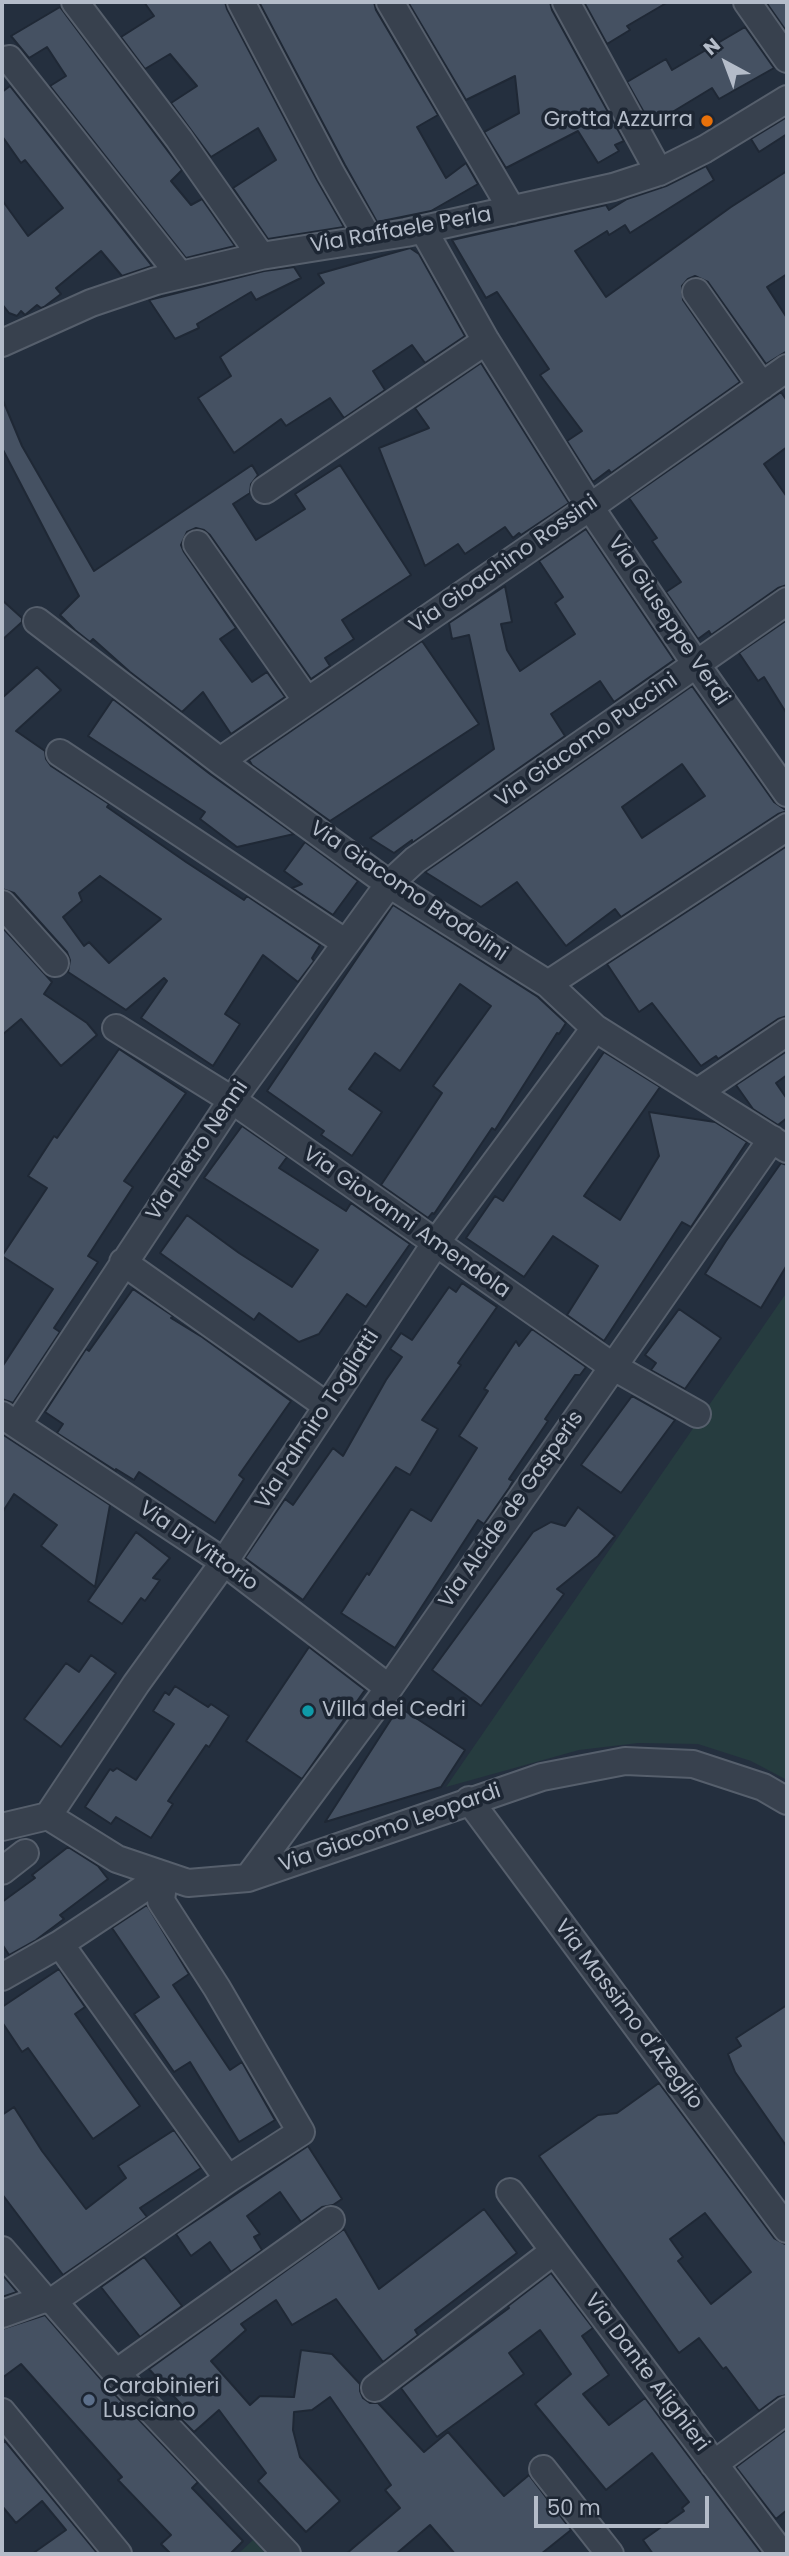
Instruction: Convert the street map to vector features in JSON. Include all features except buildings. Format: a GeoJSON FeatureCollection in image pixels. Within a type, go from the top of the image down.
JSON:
{"type":"FeatureCollection","features":[{"type":"Feature","properties":{"kind":"street"},"geometry":{"type":"LineString","coordinates":[[75,2],[179,139],[261,256]]}},
{"type":"Feature","properties":{"kind":"street"},"geometry":{"type":"LineString","coordinates":[[241,2],[369,239]]}},
{"type":"Feature","properties":{"kind":"street"},"geometry":{"type":"LineString","coordinates":[[390,2],[512,210]]}},
{"type":"Feature","properties":{"kind":"street"},"geometry":{"type":"LineString","coordinates":[[566,2],[660,172]]}},
{"type":"Feature","properties":{"kind":"street"},"geometry":{"type":"LineString","coordinates":[[747,2],[787,59]]}},
{"type":"Feature","properties":{"kind":"street"},"geometry":{"type":"LineString","coordinates":[[9,59],[180,275]]}},
{"type":"Feature","properties":{"kind":"street","name":"Via Raffaele Perla"},"geometry":{"type":"LineString","coordinates":[[3,341],[91,303],[180,275],[261,256],[423,229],[612,187],[660,172],[705,149],[787,99]]}},
{"type":"Feature","properties":{"kind":"street","name":"Via Giuseppe Verdi"},"geometry":{"type":"LineString","coordinates":[[423,229],[486,341],[590,507],[787,793]]}},
{"type":"Feature","properties":{"kind":"street"},"geometry":{"type":"LineString","coordinates":[[696,292],[762,386]]}},
{"type":"Feature","properties":{"kind":"street"},"geometry":{"type":"LineString","coordinates":[[265,490],[486,341]]}},
{"type":"Feature","properties":{"kind":"street","name":"Via Gioachino Rossini"},"geometry":{"type":"LineString","coordinates":[[220,761],[787,368]]}},
{"type":"Feature","properties":{"kind":"street"},"geometry":{"type":"LineString","coordinates":[[197,544],[307,701]]}},
{"type":"Feature","properties":{"kind":"street","name":"Via Giacomo Puccini"},"geometry":{"type":"LineString","coordinates":[[389,884],[415,860],[787,601]]}},
{"type":"Feature","properties":{"kind":"street","name":"Via Giacomo Brodolini"},"geometry":{"type":"LineString","coordinates":[[37,621],[220,761],[389,884],[548,984],[595,1028],[780,1144]]}},
{"type":"Feature","properties":{"kind":"street"},"geometry":{"type":"LineString","coordinates":[[60,753],[345,943]]}},
{"type":"Feature","properties":{"kind":"street"},"geometry":{"type":"LineString","coordinates":[[548,984],[787,827]]}},
{"type":"Feature","properties":{"kind":"street","name":"Via Pietro Nenni"},"geometry":{"type":"LineString","coordinates":[[9,1420],[123,1262],[232,1100],[389,884]]}},
{"type":"Feature","properties":{"kind":"street"},"geometry":{"type":"LineString","coordinates":[[2,904],[55,963]]}},
{"type":"Feature","properties":{"kind":"street","name":"Via Giovanni Amendola"},"geometry":{"type":"LineString","coordinates":[[116,1028],[232,1100],[612,1366],[697,1414]]}},
{"type":"Feature","properties":{"kind":"street","name":"Via Palmiro Togliatti"},"geometry":{"type":"LineString","coordinates":[[48,1816],[136,1684],[224,1562],[435,1244],[595,1028]]}},
{"type":"Feature","properties":{"kind":"street"},"geometry":{"type":"LineString","coordinates":[[698,1092],[787,1032]]}},
{"type":"Feature","properties":{"kind":"street","name":"Via Alcide de Gasperis"},"geometry":{"type":"LineString","coordinates":[[248,1878],[389,1688],[612,1366],[780,1144]]}},
{"type":"Feature","properties":{"kind":"street"},"geometry":{"type":"LineString","coordinates":[[123,1262],[327,1406]]}},
{"type":"Feature","properties":{"kind":"street","name":"Via Di Vittorio"},"geometry":{"type":"LineString","coordinates":[[9,1420],[224,1562],[389,1688]]}},
{"type":"Feature","properties":{"kind":"street","name":"Via Giacomo Leopardi"},"geometry":{"type":"LineString","coordinates":[[48,1816],[117,1858],[188,1883],[248,1878],[542,1777],[625,1761],[693,1764],[763,1787],[787,1801]]}},
{"type":"Feature","properties":{"kind":"street","name":"Via Massimo d'Azeglio"},"geometry":{"type":"LineString","coordinates":[[470,1800],[787,2229]]}},
{"type":"Feature","properties":{"kind":"street"},"geometry":{"type":"LineString","coordinates":[[2,1827],[48,1816]]}},
{"type":"Feature","properties":{"kind":"street"},"geometry":{"type":"LineString","coordinates":[[2,1871],[25,1853]]}},
{"type":"Feature","properties":{"kind":"street"},"geometry":{"type":"LineString","coordinates":[[2,1977],[60,1944],[164,1875]]}},
{"type":"Feature","properties":{"kind":"street"},"geometry":{"type":"LineString","coordinates":[[2,2314],[48,2300],[301,2132],[217,1988],[161,1901],[164,1875]]}},
{"type":"Feature","properties":{"kind":"street"},"geometry":{"type":"LineString","coordinates":[[60,1944],[228,2179]]}},
{"type":"Feature","properties":{"kind":"street","name":"Via Dante Alighieri"},"geometry":{"type":"LineString","coordinates":[[510,2192],[782,2554]]}},
{"type":"Feature","properties":{"kind":"street"},"geometry":{"type":"LineString","coordinates":[[117,2373],[331,2220]]}},
{"type":"Feature","properties":{"kind":"street"},"geometry":{"type":"LineString","coordinates":[[2,2250],[287,2554]]}},
{"type":"Feature","properties":{"kind":"street"},"geometry":{"type":"LineString","coordinates":[[375,2388],[554,2250]]}},
{"type":"Feature","properties":{"kind":"street"},"geometry":{"type":"LineString","coordinates":[[715,2464],[787,2410]]}},
{"type":"Feature","properties":{"kind":"street"},"geometry":{"type":"LineString","coordinates":[[2,2412],[118,2554]]}},
{"type":"Feature","properties":{"kind":"street"},"geometry":{"type":"LineString","coordinates":[[543,2469],[610,2554]]}},
{"type":"Feature","properties":{"kind":"green space"},"geometry":{"type":"Polygon","coordinates":[[[787,1292],[787,1780],[751,1761],[698,1744],[638,1743],[579,1750],[446,1787],[787,1292]]]}},
{"type":"Feature","properties":{"kind":"green space"},"geometry":{"type":"Polygon","coordinates":[[[253,2540],[266,2554],[238,2554],[253,2540]]]}},
{"type":"Feature","properties":{"kind":"place","name":"Grotta Azzurra"},"geometry":{"type":"Point","coordinates":[707,121]}},
{"type":"Feature","properties":{"kind":"place","name":"Villa dei Cedri"},"geometry":{"type":"Point","coordinates":[308,1711]}},
{"type":"Feature","properties":{"kind":"place","name":"Carabinieri Lusciano"},"geometry":{"type":"Point","coordinates":[89,2400]}}]}
